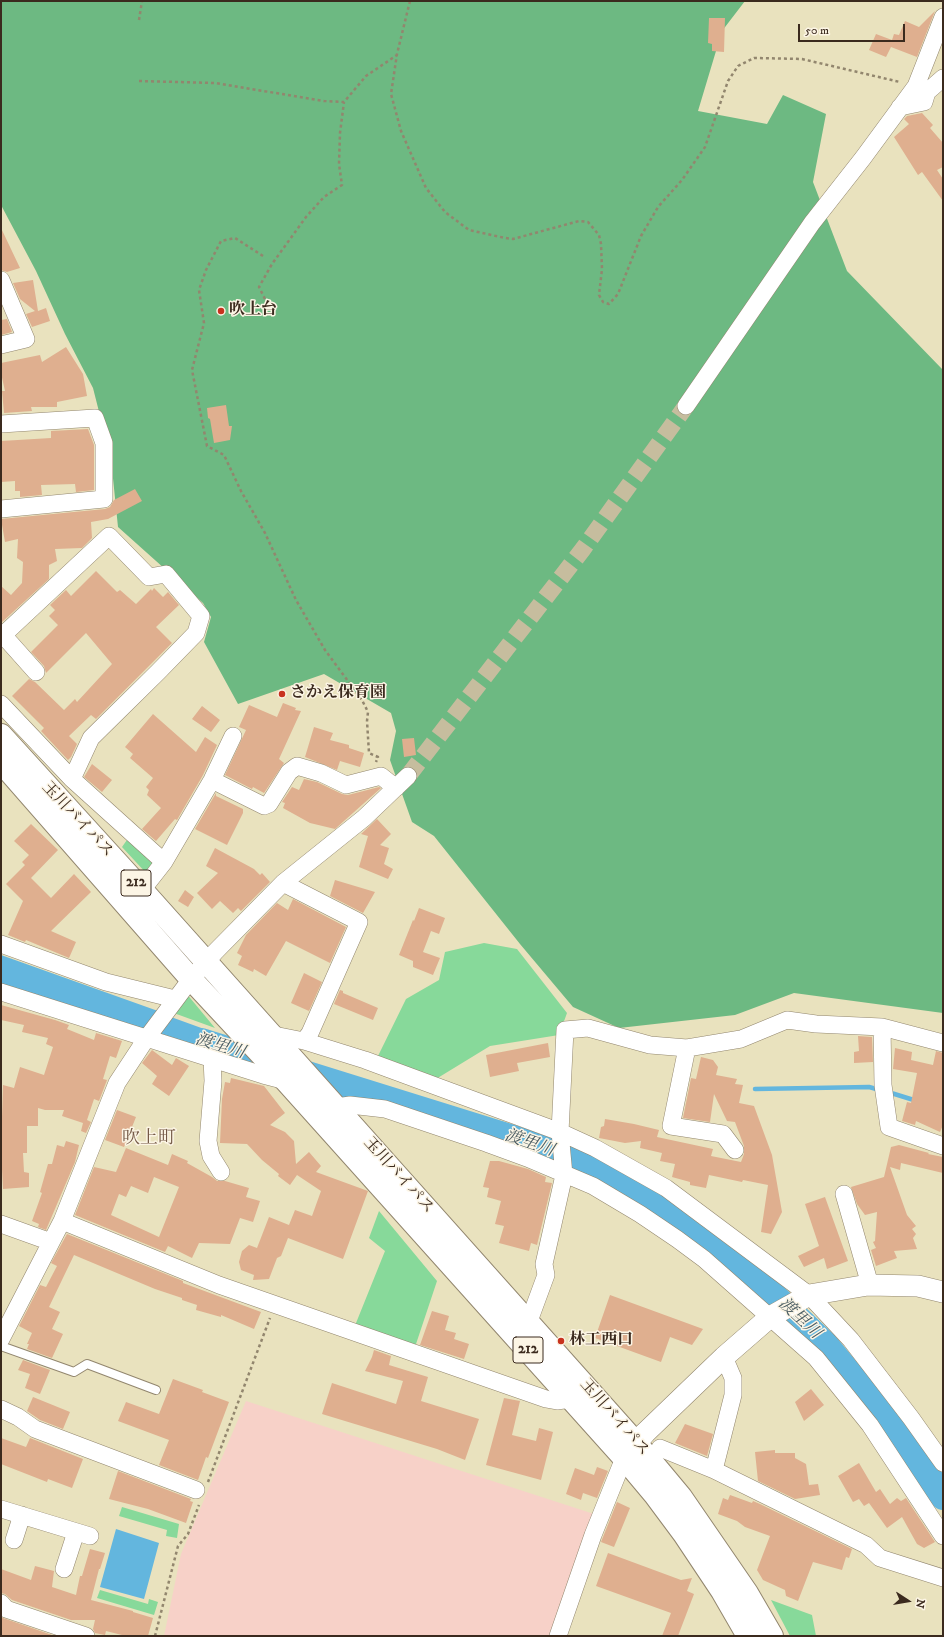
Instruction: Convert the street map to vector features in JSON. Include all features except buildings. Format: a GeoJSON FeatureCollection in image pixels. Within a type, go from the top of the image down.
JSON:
{"type":"FeatureCollection","features":[{"type":"Feature","properties":{"kind":"highway","name":"玉川バイパス"},"geometry":{"type":"LineString","coordinates":[[1,735],[10,747],[142,890],[269,1034],[321,1090],[329,1114],[570,1399],[681,1497],[747,1593],[772,1636]]}},
{"type":"Feature","properties":{"kind":"highway","name":"玉川バイパス"},"geometry":{"type":"LineString","coordinates":[[1,762],[191,979],[235,1027],[286,1081],[329,1114],[529,1322],[630,1451],[655,1495],[684,1534],[722,1591],[748,1636]]}},
{"type":"Feature","properties":{"kind":"street"},"geometry":{"type":"LineString","coordinates":[[686,406],[812,223],[863,158],[916,86],[943,17]]}},
{"type":"Feature","properties":{"kind":"street"},"geometry":{"type":"LineString","coordinates":[[900,108],[924,102],[927,92],[943,78]]}},
{"type":"Feature","properties":{"kind":"street"},"geometry":{"type":"LineString","coordinates":[[1,280],[26,339],[1,346]]}},
{"type":"Feature","properties":{"kind":"street"},"geometry":{"type":"LineString","coordinates":[[1,424],[95,418],[104,443],[104,499],[1,509]]}},
{"type":"Feature","properties":{"kind":"street"},"geometry":{"type":"LineString","coordinates":[[36,672],[2,636],[109,536],[149,577],[166,574],[202,616],[196,633],[91,738],[72,779]]}},
{"type":"Feature","properties":{"kind":"street"},"geometry":{"type":"LineString","coordinates":[[1,704],[72,779],[164,862]]}},
{"type":"Feature","properties":{"kind":"street"},"geometry":{"type":"LineString","coordinates":[[142,890],[164,862],[212,780],[233,736]]}},
{"type":"Feature","properties":{"kind":"street"},"geometry":{"type":"LineString","coordinates":[[1,1339],[62,1221],[117,1083],[146,1039],[191,979],[283,883],[364,818],[402,782],[381,776],[346,785],[321,773],[297,766],[289,772],[269,804],[264,806],[212,780]]}},
{"type":"Feature","properties":{"kind":"street"},"geometry":{"type":"LineString","coordinates":[[283,883],[359,922],[310,1033],[304,1041]]}},
{"type":"Feature","properties":{"kind":"street"},"geometry":{"type":"LineString","coordinates":[[1,944],[106,982],[175,999]]}},
{"type":"Feature","properties":{"kind":"street"},"geometry":{"type":"LineString","coordinates":[[1,992],[146,1039],[286,1081]]}},
{"type":"Feature","properties":{"kind":"street"},"geometry":{"type":"LineString","coordinates":[[522,1344],[546,1275],[544,1264],[564,1175],[560,1132],[566,1030],[588,1028],[650,1046],[687,1048],[741,1039],[786,1020],[816,1024],[882,1028],[943,1043]]}},
{"type":"Feature","properties":{"kind":"street"},"geometry":{"type":"LineString","coordinates":[[882,1028],[884,1090],[889,1127],[943,1146]]}},
{"type":"Feature","properties":{"kind":"street"},"geometry":{"type":"LineString","coordinates":[[269,1034],[304,1041],[364,1060],[560,1132],[595,1148],[666,1188],[809,1295],[851,1340],[911,1418],[943,1463]]}},
{"type":"Feature","properties":{"kind":"street"},"geometry":{"type":"LineString","coordinates":[[687,1048],[671,1126],[723,1134],[736,1150]]}},
{"type":"Feature","properties":{"kind":"street"},"geometry":{"type":"LineString","coordinates":[[212,1058],[213,1081],[208,1141],[210,1156],[221,1172]]}},
{"type":"Feature","properties":{"kind":"street"},"geometry":{"type":"LineString","coordinates":[[329,1114],[350,1105],[385,1109],[507,1150],[593,1186],[640,1214],[677,1239],[704,1259],[816,1358],[870,1425],[943,1536]]}},
{"type":"Feature","properties":{"kind":"street"},"geometry":{"type":"LineString","coordinates":[[844,1194],[870,1285]]}},
{"type":"Feature","properties":{"kind":"street"},"geometry":{"type":"LineString","coordinates":[[62,1221],[220,1285],[546,1400],[557,1401],[570,1399]]}},
{"type":"Feature","properties":{"kind":"street"},"geometry":{"type":"LineString","coordinates":[[1,1224],[51,1242]]}},
{"type":"Feature","properties":{"kind":"street"},"geometry":{"type":"LineString","coordinates":[[558,1636],[593,1535],[630,1451],[724,1357],[770,1317],[809,1295],[870,1285],[918,1286],[943,1292]]}},
{"type":"Feature","properties":{"kind":"street"},"geometry":{"type":"LineString","coordinates":[[714,1470],[733,1395],[733,1378],[724,1357]]}},
{"type":"Feature","properties":{"kind":"street"},"geometry":{"type":"LineString","coordinates":[[1,1409],[18,1417],[35,1429],[202,1491]]}},
{"type":"Feature","properties":{"kind":"street"},"geometry":{"type":"LineString","coordinates":[[660,1448],[714,1470],[866,1545],[880,1558],[943,1578]]}},
{"type":"Feature","properties":{"kind":"street"},"geometry":{"type":"LineString","coordinates":[[1,1509],[83,1534],[64,1569]]}},
{"type":"Feature","properties":{"kind":"street"},"geometry":{"type":"LineString","coordinates":[[14,1540],[22,1515]]}},
{"type":"Feature","properties":{"kind":"street"},"geometry":{"type":"LineString","coordinates":[[1,1604],[6,1609],[86,1636]]}},
{"type":"Feature","properties":{"kind":"lane"},"geometry":{"type":"LineString","coordinates":[[1,1346],[74,1372],[87,1364],[156,1390]]}},
{"type":"Feature","properties":{"kind":"path"},"geometry":{"type":"LineString","coordinates":[[139,20],[142,1]]}},
{"type":"Feature","properties":{"kind":"path"},"geometry":{"type":"LineString","coordinates":[[410,3],[397,54],[391,94],[401,131],[426,188],[445,212],[469,230],[513,239],[579,221],[588,222],[599,235],[601,244],[602,269],[599,295],[603,302],[609,304],[618,294],[641,236],[658,207],[682,180],[705,147],[728,81],[738,66],[754,58],[802,60],[916,86]]}},
{"type":"Feature","properties":{"kind":"path"},"geometry":{"type":"LineString","coordinates":[[265,299],[259,288],[272,264],[306,217],[324,197],[342,185],[339,164],[340,133],[344,102],[366,76],[397,54]]}},
{"type":"Feature","properties":{"kind":"path"},"geometry":{"type":"LineString","coordinates":[[139,81],[215,84],[324,101],[344,102]]}},
{"type":"Feature","properties":{"kind":"path"},"geometry":{"type":"LineString","coordinates":[[262,256],[235,238],[222,241],[206,270],[199,290],[204,323],[192,370],[208,446],[224,455],[241,491],[265,533],[296,600],[325,650],[362,700],[368,712],[367,721],[369,753],[378,757],[375,767],[381,776]]}},
{"type":"Feature","properties":{"kind":"path"},"geometry":{"type":"LineString","coordinates":[[155,1636],[178,1546],[188,1534],[202,1491],[275,1304]]}},
{"type":"Feature","properties":{"kind":"shaded area"},"geometry":{"type":"Polygon","coordinates":[[[246,1401],[594,1514],[551,1636],[164,1636],[181,1554],[246,1401]]]}},
{"type":"Feature","properties":{"kind":"green space"},"geometry":{"type":"Polygon","coordinates":[[[1,1],[745,1],[722,31],[698,111],[767,124],[783,95],[826,114],[813,182],[847,271],[943,370],[943,1013],[794,993],[735,1015],[619,1028],[573,1007],[520,944],[434,836],[412,822],[390,760],[396,731],[391,713],[324,674],[238,704],[204,642],[211,617],[203,603],[118,527],[111,459],[93,388],[65,334],[36,271],[1,205],[1,1]]]}},
{"type":"Feature","properties":{"kind":"green space"},"geometry":{"type":"Polygon","coordinates":[[[129,837],[157,862],[147,874],[122,847],[129,837]]]}},
{"type":"Feature","properties":{"kind":"green space"},"geometry":{"type":"Polygon","coordinates":[[[484,943],[517,949],[567,1013],[559,1035],[490,1046],[436,1079],[378,1056],[406,999],[439,980],[445,952],[484,943]]]}},
{"type":"Feature","properties":{"kind":"green space"},"geometry":{"type":"Polygon","coordinates":[[[186,993],[215,1028],[171,1012],[186,993]]]}},
{"type":"Feature","properties":{"kind":"green space"},"geometry":{"type":"Polygon","coordinates":[[[379,1211],[437,1281],[414,1350],[354,1328],[385,1251],[369,1238],[379,1211]]]}},
{"type":"Feature","properties":{"kind":"green space"},"geometry":{"type":"Polygon","coordinates":[[[122,1507],[179,1524],[177,1538],[166,1536],[167,1530],[119,1516],[122,1507]]]}},
{"type":"Feature","properties":{"kind":"green space"},"geometry":{"type":"Polygon","coordinates":[[[100,1590],[148,1604],[149,1599],[158,1602],[154,1615],[97,1598],[100,1590]]]}},
{"type":"Feature","properties":{"kind":"green space"},"geometry":{"type":"Polygon","coordinates":[[[771,1600],[812,1615],[816,1636],[790,1636],[771,1600]]]}},
{"type":"Feature","properties":{"kind":"water"},"geometry":{"type":"Polygon","coordinates":[[[1,955],[158,1011],[143,1031],[1,988],[1,955]]]}},
{"type":"Feature","properties":{"kind":"water"},"geometry":{"type":"Polygon","coordinates":[[[171,1017],[218,1034],[239,1056],[157,1034],[171,1017]]]}},
{"type":"Feature","properties":{"kind":"water"},"geometry":{"type":"Polygon","coordinates":[[[116,1529],[159,1543],[144,1599],[100,1587],[116,1529]]]}},
{"type":"Feature","properties":{"kind":"waterway","name":"渡里川"},"geometry":{"type":"LineString","coordinates":[[201,1041],[545,1148],[575,1160],[656,1205],[765,1287],[826,1345],[901,1435],[943,1497]]}},
{"type":"Feature","properties":{"kind":"waterway"},"geometry":{"type":"LineString","coordinates":[[755,1089],[869,1087],[880,1090]]}},
{"type":"Feature","properties":{"kind":"waterway"},"geometry":{"type":"LineString","coordinates":[[888,1092],[917,1101]]}},
{"type":"Feature","properties":{"kind":"tunnel"},"geometry":{"type":"LineString","coordinates":[[408,776],[583,549],[686,406]]}},
{"type":"Feature","properties":{"kind":"place","name":"吹上台"},"geometry":{"type":"Point","coordinates":[221,311]}},
{"type":"Feature","properties":{"kind":"place","name":"さかえ保育園"},"geometry":{"type":"Point","coordinates":[282,694]}},
{"type":"Feature","properties":{"kind":"place","name":"林工西口"},"geometry":{"type":"Point","coordinates":[561,1341]}},
{"type":"Feature","properties":{"kind":"district","name":"吹上町"},"geometry":{"type":"Point","coordinates":[149,1139]}}]}
